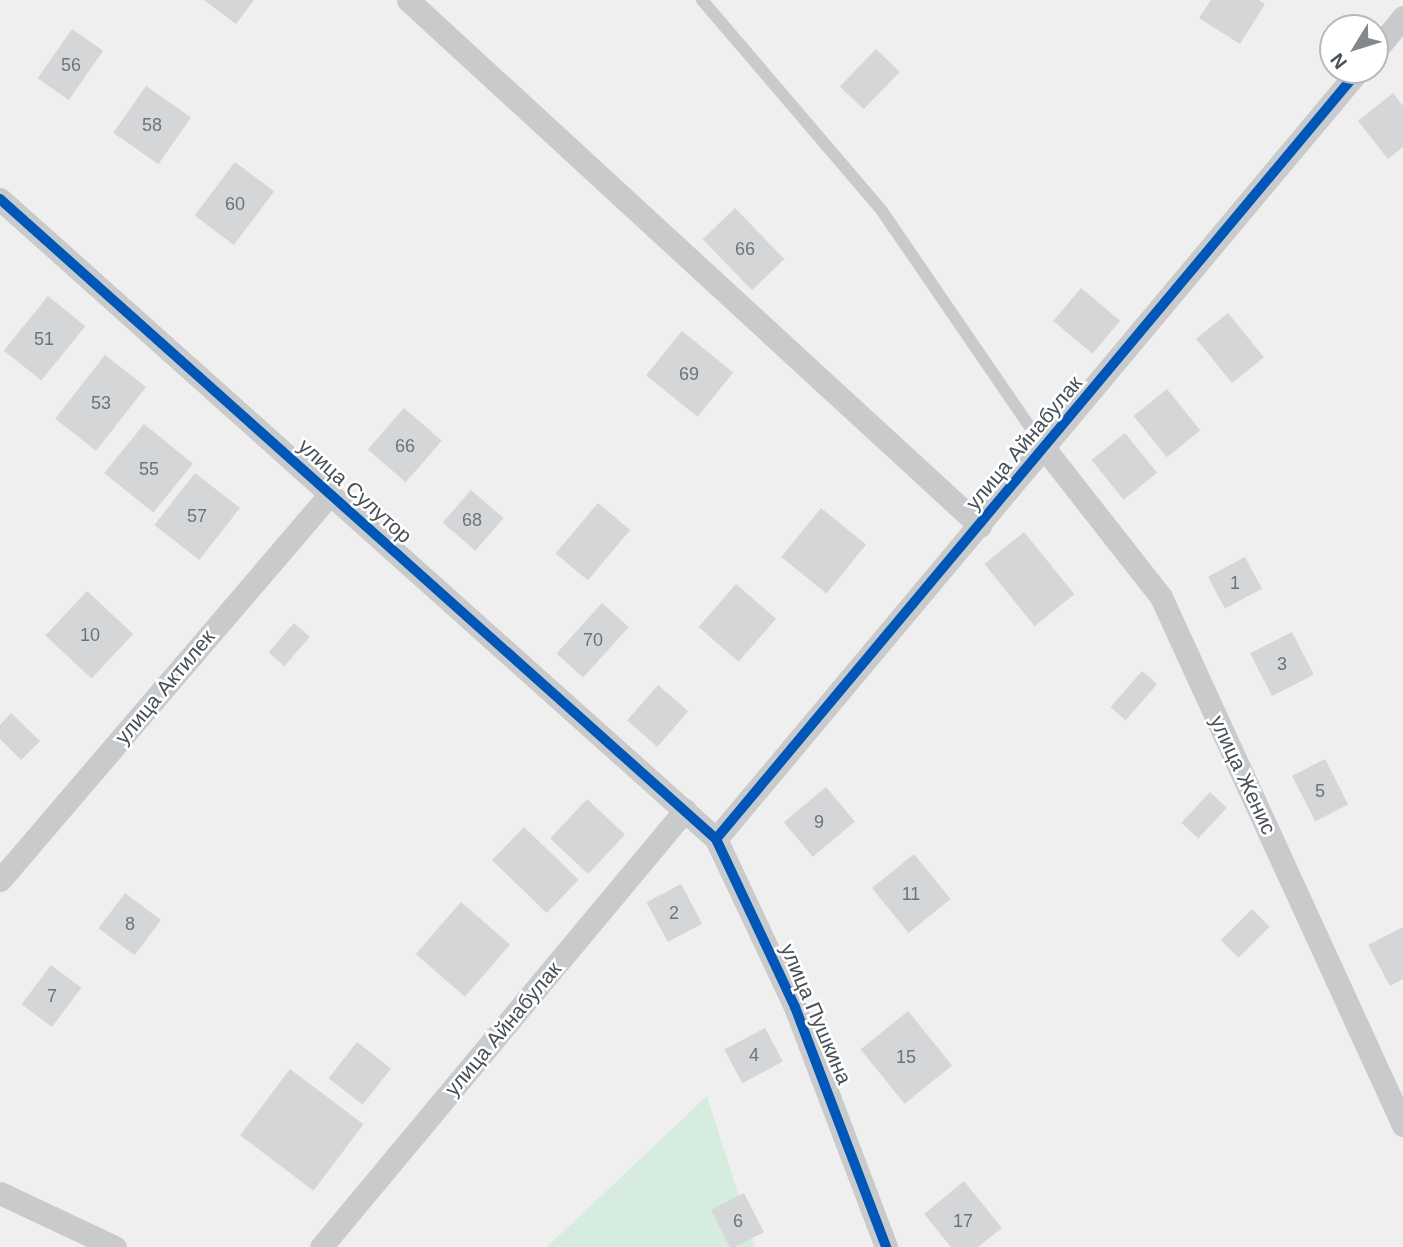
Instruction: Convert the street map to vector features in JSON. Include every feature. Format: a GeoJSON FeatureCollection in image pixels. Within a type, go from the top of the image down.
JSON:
{"type":"FeatureCollection","features":[{"type":"Feature","properties":{"kind":"street"},"geometry":{"type":"LineString","coordinates":[[408,0],[980,526]]}},
{"type":"Feature","properties":{"kind":"street"},"geometry":{"type":"LineString","coordinates":[[1389,34],[1403,18]]}},
{"type":"Feature","properties":{"kind":"street","name":"улица Айнабулак"},"geometry":{"type":"LineString","coordinates":[[716,839],[1045,449],[1347,84]]}},
{"type":"Feature","properties":{"kind":"street","name":"улица Сулутор"},"geometry":{"type":"LineString","coordinates":[[0,199],[685,810]]}},
{"type":"Feature","properties":{"kind":"street","name":"улица Женис"},"geometry":{"type":"LineString","coordinates":[[1045,449],[1161,597],[1403,1125]]}},
{"type":"Feature","properties":{"kind":"street","name":"улица Актилек"},"geometry":{"type":"LineString","coordinates":[[0,880],[330,494]]}},
{"type":"Feature","properties":{"kind":"street","name":"улица Айнабулак"},"geometry":{"type":"LineString","coordinates":[[321,1247],[685,810]]}},
{"type":"Feature","properties":{"kind":"street","name":"улица Пушкина"},"geometry":{"type":"LineString","coordinates":[[685,810],[716,839],[795,1007],[886,1247]]}},
{"type":"Feature","properties":{"kind":"street"},"geometry":{"type":"LineString","coordinates":[[0,1193],[116,1247]]}},
{"type":"Feature","properties":{"kind":"lane"},"geometry":{"type":"LineString","coordinates":[[702,0],[882,211],[1045,449]]}},
{"type":"Feature","properties":{"kind":"green space"},"geometry":{"type":"Polygon","coordinates":[[[707,1096],[755,1247],[547,1247],[707,1096]]]}},
{"type":"Feature","properties":{"kind":"building"},"geometry":{"type":"Polygon","coordinates":[[[204,0],[254,0],[236,24],[204,0]]]}},
{"type":"Feature","properties":{"kind":"building"},"geometry":{"type":"Polygon","coordinates":[[[1211,0],[1259,0],[1265,4],[1240,44],[1199,18],[1211,0]]]}},
{"type":"Feature","properties":{"kind":"building"},"geometry":{"type":"Polygon","coordinates":[[[72,29],[103,51],[69,100],[38,78],[72,29]]]}},
{"type":"Feature","properties":{"kind":"building"},"geometry":{"type":"Polygon","coordinates":[[[876,49],[900,72],[864,109],[840,86],[876,49]]]}},
{"type":"Feature","properties":{"kind":"building"},"geometry":{"type":"Polygon","coordinates":[[[146,86],[191,118],[158,164],[113,133],[146,86]]]}},
{"type":"Feature","properties":{"kind":"building"},"geometry":{"type":"Polygon","coordinates":[[[1393,93],[1403,106],[1403,147],[1388,159],[1358,121],[1393,93]]]}},
{"type":"Feature","properties":{"kind":"building"},"geometry":{"type":"Polygon","coordinates":[[[235,162],[274,191],[234,245],[195,216],[235,162]]]}},
{"type":"Feature","properties":{"kind":"building"},"geometry":{"type":"Polygon","coordinates":[[[735,208],[784,259],[752,290],[703,239],[735,208]]]}},
{"type":"Feature","properties":{"kind":"building"},"geometry":{"type":"Polygon","coordinates":[[[1081,288],[1120,321],[1092,354],[1053,321],[1081,288]]]}},
{"type":"Feature","properties":{"kind":"building"},"geometry":{"type":"Polygon","coordinates":[[[48,296],[85,326],[41,381],[4,350],[48,296]]]}},
{"type":"Feature","properties":{"kind":"building"},"geometry":{"type":"Polygon","coordinates":[[[1228,313],[1264,357],[1232,383],[1196,339],[1228,313]]]}},
{"type":"Feature","properties":{"kind":"building"},"geometry":{"type":"Polygon","coordinates":[[[682,331],[733,373],[697,417],[646,375],[682,331]]]}},
{"type":"Feature","properties":{"kind":"building"},"geometry":{"type":"Polygon","coordinates":[[[105,355],[146,387],[96,451],[55,419],[105,355]]]}},
{"type":"Feature","properties":{"kind":"building"},"geometry":{"type":"Polygon","coordinates":[[[1167,389],[1200,430],[1167,457],[1134,416],[1167,389]]]}},
{"type":"Feature","properties":{"kind":"building"},"geometry":{"type":"Polygon","coordinates":[[[404,408],[442,441],[406,482],[368,450],[404,408]]]}},
{"type":"Feature","properties":{"kind":"building"},"geometry":{"type":"Polygon","coordinates":[[[144,424],[193,464],[153,513],[104,473],[144,424]]]}},
{"type":"Feature","properties":{"kind":"building"},"geometry":{"type":"Polygon","coordinates":[[[1125,433],[1157,473],[1124,500],[1092,460],[1125,433]]]}},
{"type":"Feature","properties":{"kind":"building"},"geometry":{"type":"Polygon","coordinates":[[[195,473],[240,508],[199,560],[154,525],[195,473]]]}},
{"type":"Feature","properties":{"kind":"building"},"geometry":{"type":"Polygon","coordinates":[[[471,490],[503,518],[475,551],[443,522],[471,490]]]}},
{"type":"Feature","properties":{"kind":"building"},"geometry":{"type":"Polygon","coordinates":[[[598,503],[630,530],[588,581],[556,554],[598,503]]]}},
{"type":"Feature","properties":{"kind":"building"},"geometry":{"type":"Polygon","coordinates":[[[821,508],[866,545],[826,593],[781,557],[821,508]]]}},
{"type":"Feature","properties":{"kind":"building"},"geometry":{"type":"Polygon","coordinates":[[[1024,532],[1074,594],[1035,626],[984,564],[1024,532]]]}},
{"type":"Feature","properties":{"kind":"building"},"geometry":{"type":"Polygon","coordinates":[[[1245,557],[1262,589],[1225,609],[1208,577],[1245,557]]]}},
{"type":"Feature","properties":{"kind":"building"},"geometry":{"type":"Polygon","coordinates":[[[736,584],[776,619],[739,662],[699,627],[736,584]]]}},
{"type":"Feature","properties":{"kind":"building"},"geometry":{"type":"Polygon","coordinates":[[[87,591],[133,634],[91,679],[45,636],[87,591]]]}},
{"type":"Feature","properties":{"kind":"building"},"geometry":{"type":"Polygon","coordinates":[[[602,603],[629,627],[583,678],[556,654],[602,603]]]}},
{"type":"Feature","properties":{"kind":"building"},"geometry":{"type":"Polygon","coordinates":[[[294,623],[310,637],[284,666],[268,652],[294,623]]]}},
{"type":"Feature","properties":{"kind":"building"},"geometry":{"type":"Polygon","coordinates":[[[1292,632],[1314,675],[1272,696],[1250,653],[1292,632]]]}},
{"type":"Feature","properties":{"kind":"building"},"geometry":{"type":"Polygon","coordinates":[[[1142,671],[1157,684],[1126,720],[1111,707],[1142,671]]]}},
{"type":"Feature","properties":{"kind":"building"},"geometry":{"type":"Polygon","coordinates":[[[658,685],[688,711],[657,747],[627,720],[658,685]]]}},
{"type":"Feature","properties":{"kind":"building"},"geometry":{"type":"Polygon","coordinates":[[[11,713],[40,741],[21,760],[0,739],[0,725],[11,713]]]}},
{"type":"Feature","properties":{"kind":"building"},"geometry":{"type":"Polygon","coordinates":[[[1325,759],[1348,804],[1315,821],[1292,776],[1325,759]]]}},
{"type":"Feature","properties":{"kind":"building"},"geometry":{"type":"Polygon","coordinates":[[[826,787],[855,821],[813,857],[784,822],[826,787]]]}},
{"type":"Feature","properties":{"kind":"building"},"geometry":{"type":"Polygon","coordinates":[[[1210,792],[1227,808],[1198,838],[1181,823],[1210,792]]]}},
{"type":"Feature","properties":{"kind":"building"},"geometry":{"type":"Polygon","coordinates":[[[587,799],[625,834],[588,874],[550,838],[587,799]]]}},
{"type":"Feature","properties":{"kind":"building"},"geometry":{"type":"Polygon","coordinates":[[[524,827],[579,880],[547,913],[492,860],[524,827]]]}},
{"type":"Feature","properties":{"kind":"building"},"geometry":{"type":"Polygon","coordinates":[[[914,854],[951,899],[909,933],[872,888],[914,854]]]}},
{"type":"Feature","properties":{"kind":"building"},"geometry":{"type":"Polygon","coordinates":[[[681,884],[702,924],[668,942],[647,902],[681,884]]]}},
{"type":"Feature","properties":{"kind":"building"},"geometry":{"type":"Polygon","coordinates":[[[125,893],[161,920],[134,955],[99,928],[125,893]]]}},
{"type":"Feature","properties":{"kind":"building"},"geometry":{"type":"Polygon","coordinates":[[[461,902],[510,945],[465,997],[416,954],[461,902]]]}},
{"type":"Feature","properties":{"kind":"building"},"geometry":{"type":"Polygon","coordinates":[[[1252,909],[1270,927],[1239,958],[1221,940],[1252,909]]]}},
{"type":"Feature","properties":{"kind":"building"},"geometry":{"type":"Polygon","coordinates":[[[1403,927],[1403,979],[1390,986],[1368,945],[1403,927]]]}},
{"type":"Feature","properties":{"kind":"building"},"geometry":{"type":"Polygon","coordinates":[[[51,965],[81,988],[52,1027],[22,1004],[51,965]]]}},
{"type":"Feature","properties":{"kind":"building"},"geometry":{"type":"Polygon","coordinates":[[[908,1011],[952,1065],[905,1104],[861,1049],[908,1011]]]}},
{"type":"Feature","properties":{"kind":"building"},"geometry":{"type":"Polygon","coordinates":[[[765,1028],[783,1062],[742,1083],[724,1050],[765,1028]]]}},
{"type":"Feature","properties":{"kind":"building"},"geometry":{"type":"Polygon","coordinates":[[[357,1042],[391,1068],[363,1105],[329,1078],[357,1042]]]}},
{"type":"Feature","properties":{"kind":"building"},"geometry":{"type":"Polygon","coordinates":[[[290,1069],[363,1124],[314,1191],[240,1135],[290,1069]]]}},
{"type":"Feature","properties":{"kind":"building"},"geometry":{"type":"Polygon","coordinates":[[[964,1181],[1002,1228],[978,1247],[951,1247],[924,1214],[964,1181]]]}},
{"type":"Feature","properties":{"kind":"building"},"geometry":{"type":"Polygon","coordinates":[[[744,1193],[764,1232],[730,1247],[711,1210],[744,1193]]]}},
{"type":"Feature","properties":{"kind":"cycle path"},"geometry":{"type":"LineString","coordinates":[[716,839],[1347,84]]}},
{"type":"Feature","properties":{"kind":"cycle path"},"geometry":{"type":"LineString","coordinates":[[0,199],[716,839],[795,1007],[886,1247]]}}]}
